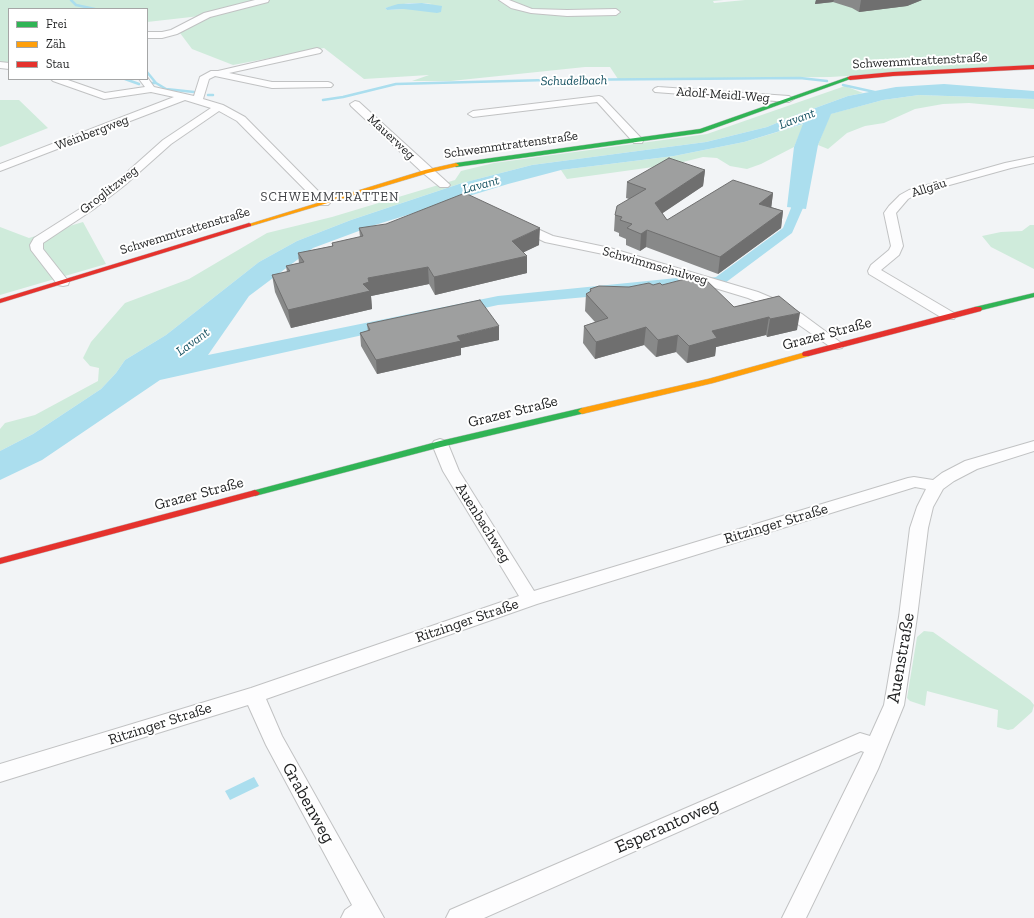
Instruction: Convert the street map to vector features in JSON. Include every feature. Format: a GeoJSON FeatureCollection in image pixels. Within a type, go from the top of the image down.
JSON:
{"type":"FeatureCollection","features":[{"type":"Feature","properties":{"kind":"street"},"geometry":{"type":"LineString","coordinates":[[148,35],[162,35],[174,32],[206,15],[265,0]]}},
{"type":"Feature","properties":{"kind":"street"},"geometry":{"type":"LineString","coordinates":[[502,0],[514,6],[531,10],[567,13],[616,12]]}},
{"type":"Feature","properties":{"kind":"street"},"geometry":{"type":"LineString","coordinates":[[198,100],[205,77],[317,51]]}},
{"type":"Feature","properties":{"kind":"street","name":"Schwemmtrattenstraße"},"geometry":{"type":"LineString","coordinates":[[0,301],[427,171],[479,161],[638,141],[701,131],[836,81],[864,75],[1034,67]]}},
{"type":"Feature","properties":{"kind":"street"},"geometry":{"type":"LineString","coordinates":[[214,74],[272,84],[328,85]]}},
{"type":"Feature","properties":{"kind":"street"},"geometry":{"type":"LineString","coordinates":[[59,80],[104,96],[151,89],[198,100],[219,107],[242,119],[324,203]]}},
{"type":"Feature","properties":{"kind":"street"},"geometry":{"type":"LineString","coordinates":[[145,80],[151,89]]}},
{"type":"Feature","properties":{"kind":"street","name":"Adolf-Meidl-Weg"},"geometry":{"type":"LineString","coordinates":[[658,90],[789,99]]}},
{"type":"Feature","properties":{"kind":"street","name":"Weinbergweg"},"geometry":{"type":"LineString","coordinates":[[0,168],[184,97]]}},
{"type":"Feature","properties":{"kind":"street"},"geometry":{"type":"LineString","coordinates":[[473,114],[599,99],[638,141]]}},
{"type":"Feature","properties":{"kind":"street","name":"Mauerweg"},"geometry":{"type":"LineString","coordinates":[[355,104],[427,171]]}},
{"type":"Feature","properties":{"kind":"street","name":"Groglitzweg"},"geometry":{"type":"LineString","coordinates":[[63,282],[36,250],[38,241],[90,207],[122,183],[167,142],[219,107]]}},
{"type":"Feature","properties":{"kind":"street","name":"Allgäu"},"geometry":{"type":"LineString","coordinates":[[949,316],[876,274],[874,271],[875,268],[895,252],[897,246],[890,213],[896,203],[904,197],[930,187],[1009,165],[1034,160]]}},
{"type":"Feature","properties":{"kind":"street"},"geometry":{"type":"LineString","coordinates":[[427,171],[444,185]]}},
{"type":"Feature","properties":{"kind":"street","name":"Schwimmschulweg"},"geometry":{"type":"LineString","coordinates":[[508,219],[549,239],[587,246],[723,286],[772,303],[797,317],[837,345]]}},
{"type":"Feature","properties":{"kind":"street","name":"Grazer Straße"},"geometry":{"type":"LineString","coordinates":[[0,561],[440,444],[710,381],[837,345],[1034,294]]}},
{"type":"Feature","properties":{"kind":"street","name":"Auenbachweg"},"geometry":{"type":"LineString","coordinates":[[440,444],[451,471],[530,599]]}},
{"type":"Feature","properties":{"kind":"street","name":"Auenstraße"},"geometry":{"type":"LineString","coordinates":[[794,918],[877,747],[894,705],[908,617],[919,528],[925,507],[936,486],[948,477],[971,465],[1034,446]]}},
{"type":"Feature","properties":{"kind":"street","name":"Ritzinger Straße"},"geometry":{"type":"LineString","coordinates":[[0,773],[254,695],[530,599],[914,482],[936,486]]}},
{"type":"Feature","properties":{"kind":"street","name":"Grabenweg"},"geometry":{"type":"LineString","coordinates":[[254,695],[273,739],[364,915]]}},
{"type":"Feature","properties":{"kind":"street","name":"Esperantoweg"},"geometry":{"type":"LineString","coordinates":[[458,918],[860,742],[877,747]]}},
{"type":"Feature","properties":{"kind":"green space"},"geometry":{"type":"Polygon","coordinates":[[[0,0],[724,0],[713,1],[714,3],[745,0],[1034,0],[1034,65],[830,77],[618,79],[610,67],[585,67],[451,81],[412,81],[429,75],[364,79],[324,48],[233,65],[192,49],[180,33],[209,15],[148,22],[148,8],[8,8],[8,64],[0,63],[0,0]],[[409,3],[385,8],[387,10],[404,9],[432,4],[409,3]]]}},
{"type":"Feature","properties":{"kind":"green space"},"geometry":{"type":"Polygon","coordinates":[[[845,86],[863,93],[848,96],[767,127],[706,142],[532,165],[462,183],[351,220],[297,241],[259,262],[166,335],[125,360],[116,373],[101,389],[33,434],[0,451],[0,429],[5,423],[35,415],[98,381],[99,368],[90,366],[83,358],[91,342],[125,303],[189,279],[267,233],[332,217],[455,180],[461,171],[494,163],[707,134],[845,86]]]}},
{"type":"Feature","properties":{"kind":"green space"},"geometry":{"type":"Polygon","coordinates":[[[919,95],[1034,99],[1034,109],[969,103],[943,104],[915,109],[884,123],[865,126],[847,133],[828,149],[818,145],[830,114],[883,100],[919,95]]]}},
{"type":"Feature","properties":{"kind":"green space"},"geometry":{"type":"Polygon","coordinates":[[[0,100],[19,100],[48,128],[0,147],[0,100]]]}},
{"type":"Feature","properties":{"kind":"green space"},"geometry":{"type":"Polygon","coordinates":[[[804,124],[794,147],[761,164],[747,169],[730,166],[717,158],[703,157],[675,164],[567,179],[561,170],[674,156],[744,142],[804,124]]]}},
{"type":"Feature","properties":{"kind":"green space"},"geometry":{"type":"Polygon","coordinates":[[[83,222],[106,264],[0,295],[0,227],[29,238],[83,222]]]}},
{"type":"Feature","properties":{"kind":"green space"},"geometry":{"type":"Polygon","coordinates":[[[1030,225],[1034,225],[1034,269],[991,247],[982,236],[1001,232],[1022,231],[1030,225]]]}},
{"type":"Feature","properties":{"kind":"green space"},"geometry":{"type":"Polygon","coordinates":[[[924,631],[933,632],[1030,700],[1034,705],[1032,712],[1013,729],[1008,730],[997,727],[998,710],[927,691],[925,706],[910,701],[907,698],[917,637],[924,631]]]}},
{"type":"Feature","properties":{"kind":"water"},"geometry":{"type":"Polygon","coordinates":[[[422,3],[442,6],[441,12],[437,13],[404,9],[387,10],[385,8],[398,4],[422,3]]]}},
{"type":"Feature","properties":{"kind":"water","name":"Lavant"},"geometry":{"type":"Polygon","coordinates":[[[944,84],[1034,91],[1034,99],[919,95],[883,100],[831,114],[818,145],[806,209],[787,207],[794,147],[803,124],[744,142],[674,156],[561,170],[508,184],[375,225],[313,248],[249,296],[208,355],[498,296],[677,278],[686,288],[498,305],[160,380],[42,460],[0,480],[0,451],[33,434],[101,389],[116,373],[125,360],[166,335],[259,262],[297,241],[351,220],[462,183],[532,165],[706,142],[767,127],[848,96],[896,87],[944,84]]]}},
{"type":"Feature","properties":{"kind":"water"},"geometry":{"type":"Polygon","coordinates":[[[254,777],[259,786],[230,800],[225,791],[254,777]]]}},
{"type":"Feature","properties":{"kind":"building"},"geometry":{"type":"Polygon","coordinates":[[[669,158],[705,170],[655,203],[667,220],[733,180],[773,193],[759,204],[783,211],[720,257],[647,230],[641,234],[627,228],[632,224],[620,220],[622,217],[615,215],[617,206],[646,189],[627,182],[669,158]]]}},
{"type":"Feature","properties":{"kind":"building"},"geometry":{"type":"Polygon","coordinates":[[[465,193],[540,228],[512,241],[527,256],[434,277],[428,267],[368,278],[369,282],[363,284],[370,291],[288,310],[272,275],[290,271],[286,266],[304,262],[298,253],[333,246],[332,243],[363,236],[359,228],[386,224],[465,193]]]}},
{"type":"Feature","properties":{"kind":"building"},"geometry":{"type":"Polygon","coordinates":[[[703,277],[734,307],[779,296],[800,313],[770,319],[769,317],[712,331],[717,338],[689,346],[678,335],[658,340],[646,327],[596,342],[584,326],[608,318],[586,294],[591,291],[590,289],[599,286],[629,287],[649,283],[653,285],[660,283],[662,285],[685,279],[703,277]]]}},
{"type":"Feature","properties":{"kind":"building"},"geometry":{"type":"Polygon","coordinates":[[[480,300],[499,326],[457,336],[461,341],[376,360],[360,333],[370,330],[367,324],[480,300]]]}},
{"type":"Feature","properties":{"kind":"waterway"},"geometry":{"type":"LineString","coordinates":[[71,0],[76,5],[90,8]]}},
{"type":"Feature","properties":{"kind":"waterway"},"geometry":{"type":"LineString","coordinates":[[148,73],[156,83]]}},
{"type":"Feature","properties":{"kind":"waterway","name":"Schudelbach"},"geometry":{"type":"LineString","coordinates":[[323,100],[343,97],[396,84],[547,80],[800,78],[827,81]]}},
{"type":"Feature","properties":{"kind":"waterway","name":"Schudelbach"},"geometry":{"type":"LineString","coordinates":[[128,80],[139,84]]}},
{"type":"Feature","properties":{"kind":"waterway","name":"Schudelbach"},"geometry":{"type":"LineString","coordinates":[[150,83],[156,83]]}},
{"type":"Feature","properties":{"kind":"waterway","name":"Schudelbach"},"geometry":{"type":"LineString","coordinates":[[156,83],[166,89],[194,92]]}},
{"type":"Feature","properties":{"kind":"waterway","name":"Schudelbach"},"geometry":{"type":"LineString","coordinates":[[843,85],[879,93]]}},
{"type":"Feature","properties":{"kind":"waterway","name":"Schudelbach"},"geometry":{"type":"LineString","coordinates":[[208,95],[213,95]]}},
{"type":"Feature","properties":{"kind":"waterway"},"geometry":{"type":"LineString","coordinates":[[697,283],[720,280],[788,230],[797,208],[799,186]]}},
{"type":"Feature","properties":{"kind":"traffic: fast"},"geometry":{"type":"LineString","coordinates":[[456,165],[701,131],[850,78]]}},
{"type":"Feature","properties":{"kind":"traffic: fast"},"geometry":{"type":"LineString","coordinates":[[978,309],[1034,295]]}},
{"type":"Feature","properties":{"kind":"traffic: fast"},"geometry":{"type":"LineString","coordinates":[[255,493],[440,444],[582,411]]}},
{"type":"Feature","properties":{"kind":"traffic: slow"},"geometry":{"type":"LineString","coordinates":[[249,225],[427,171],[456,165]]}},
{"type":"Feature","properties":{"kind":"traffic: slow"},"geometry":{"type":"LineString","coordinates":[[582,411],[710,381],[806,354]]}},
{"type":"Feature","properties":{"kind":"traffic: jam"},"geometry":{"type":"LineString","coordinates":[[850,78],[893,74],[1034,67]]}},
{"type":"Feature","properties":{"kind":"traffic: jam"},"geometry":{"type":"LineString","coordinates":[[0,301],[249,225]]}},
{"type":"Feature","properties":{"kind":"traffic: jam"},"geometry":{"type":"LineString","coordinates":[[806,354],[978,309]]}},
{"type":"Feature","properties":{"kind":"traffic: jam"},"geometry":{"type":"LineString","coordinates":[[0,561],[255,493]]}},
{"type":"Feature","properties":{"kind":"district","name":"SCHWEMMTRATTEN"},"geometry":{"type":"Point","coordinates":[330,197]}}]}
